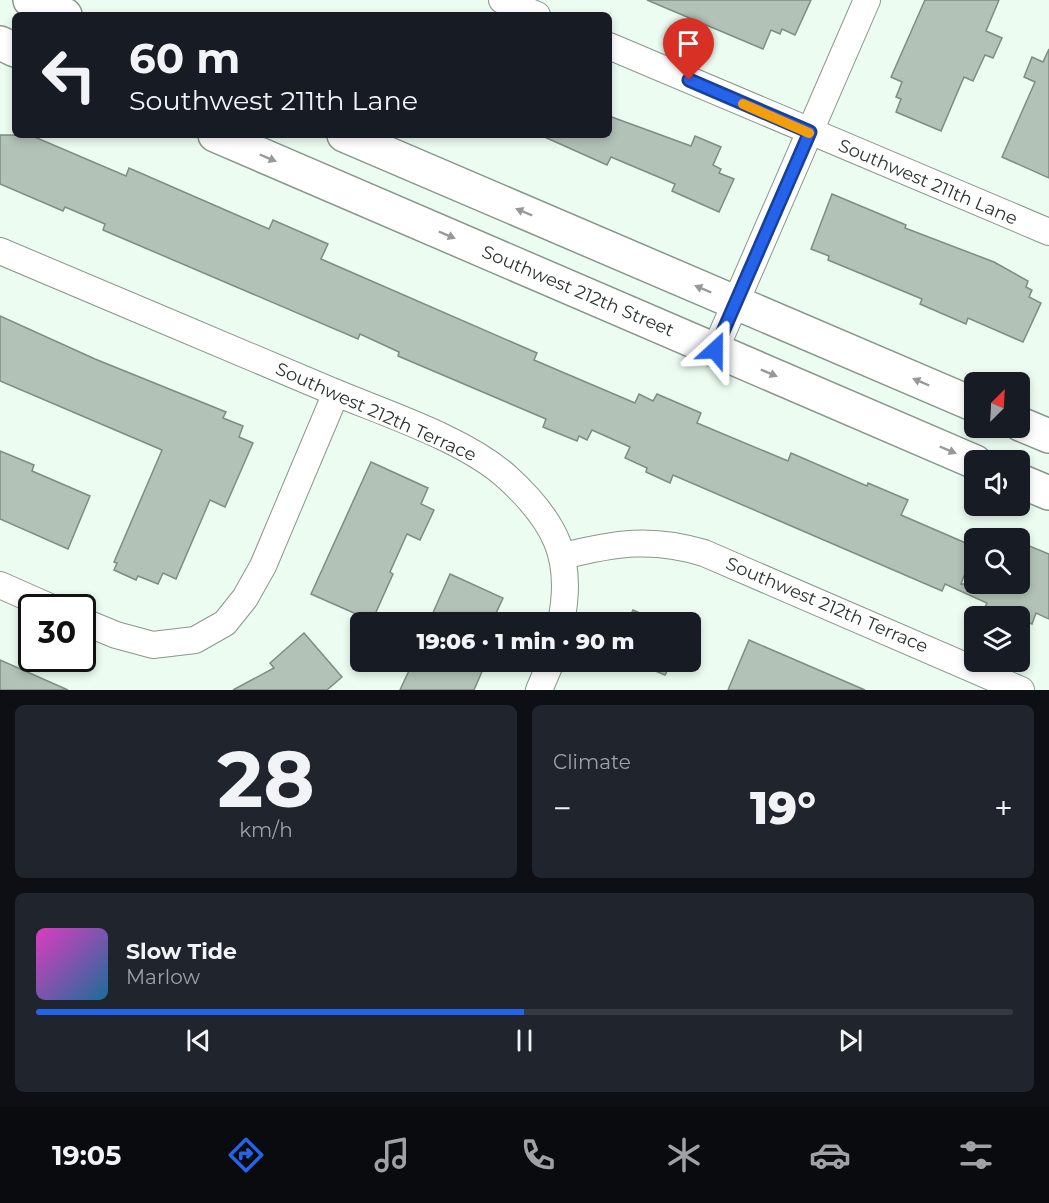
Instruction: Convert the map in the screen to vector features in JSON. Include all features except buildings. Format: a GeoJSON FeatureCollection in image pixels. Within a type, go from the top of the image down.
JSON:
{"type":"FeatureCollection","features":[{"type":"Feature","properties":{"kind":"street"},"geometry":{"type":"LineString","coordinates":[[30,0],[58,12]]}},
{"type":"Feature","properties":{"kind":"street"},"geometry":{"type":"LineString","coordinates":[[502,0],[530,12]]}},
{"type":"Feature","properties":{"kind":"street"},"geometry":{"type":"LineString","coordinates":[[715,350],[867,0]]}},
{"type":"Feature","properties":{"kind":"street","name":"Southwest 211th Lane"},"geometry":{"type":"LineString","coordinates":[[612,47],[1049,232]]}},
{"type":"Feature","properties":{"kind":"street","name":"Southwest 212th Street"},"geometry":{"type":"LineString","coordinates":[[222,138],[964,457]]}},
{"type":"Feature","properties":{"kind":"street"},"geometry":{"type":"LineString","coordinates":[[351,138],[964,400]]}},
{"type":"Feature","properties":{"kind":"street","name":"Southwest 212th Terrace"},"geometry":{"type":"LineString","coordinates":[[0,251],[435,435],[488,462],[524,493],[548,526],[563,556],[627,543],[676,544],[736,565],[1021,690]]}},
{"type":"Feature","properties":{"kind":"street"},"geometry":{"type":"LineString","coordinates":[[96,627],[153,645],[195,640],[225,623],[254,583],[336,393]]}},
{"type":"Feature","properties":{"kind":"street"},"geometry":{"type":"LineString","coordinates":[[1030,428],[1049,436]]}},
{"type":"Feature","properties":{"kind":"street"},"geometry":{"type":"LineString","coordinates":[[1030,485],[1049,493]]}},
{"type":"Feature","properties":{"kind":"street"},"geometry":{"type":"LineString","coordinates":[[562,612],[567,578],[563,556]]}},
{"type":"Feature","properties":{"kind":"street"},"geometry":{"type":"LineString","coordinates":[[0,585],[20,594]]}},
{"type":"Feature","properties":{"kind":"street"},"geometry":{"type":"LineString","coordinates":[[539,690],[547,672]]}},
{"type":"Feature","properties":{"kind":"slow traffic"},"geometry":{"type":"LineString","coordinates":[[743,104],[809,133]]}},
{"type":"Feature","properties":{"kind":"route"},"geometry":{"type":"LineString","coordinates":[[689,80],[810,132],[715,350]]}}]}
